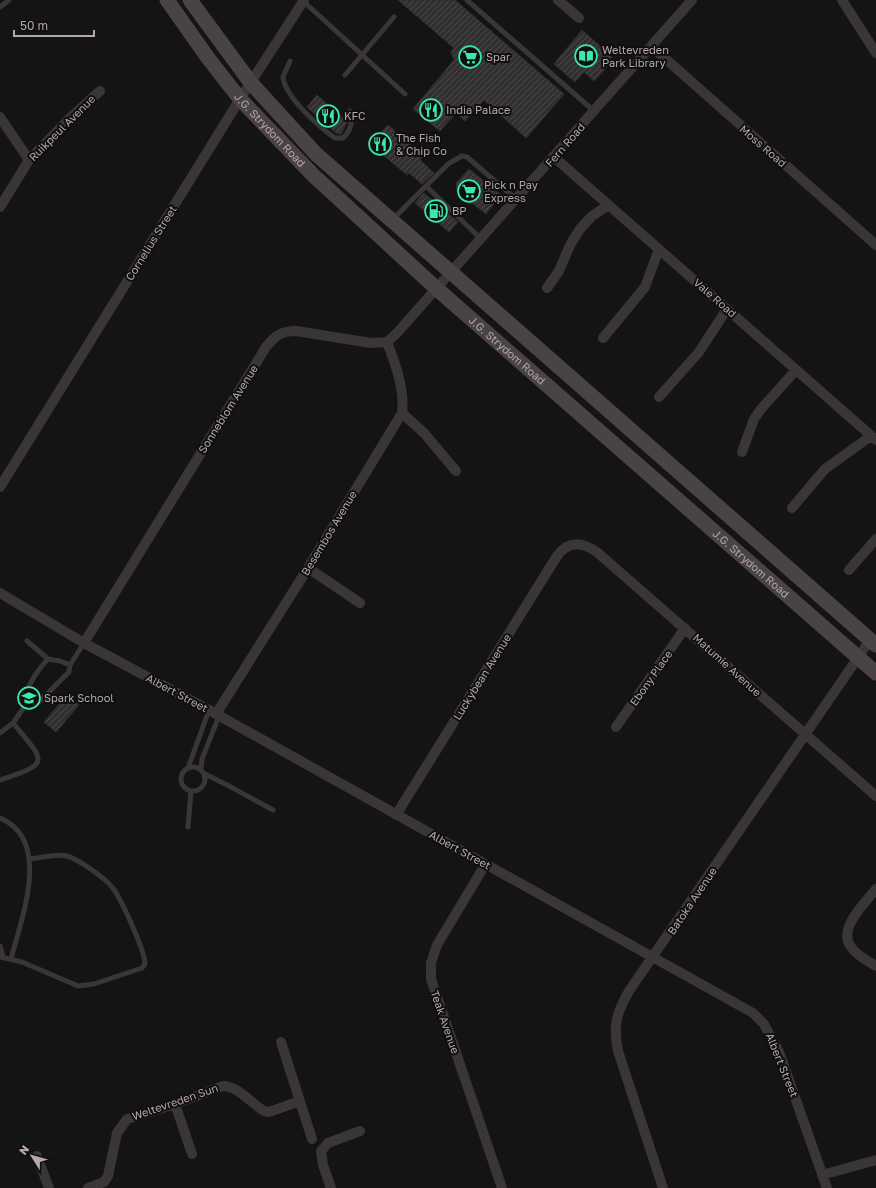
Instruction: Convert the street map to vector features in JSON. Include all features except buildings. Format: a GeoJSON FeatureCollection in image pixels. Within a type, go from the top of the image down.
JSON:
{"type":"FeatureCollection","features":[{"type":"Feature","properties":{"kind":"street","name":"J.G. Strydom Road"},"geometry":{"type":"LineString","coordinates":[[167,0],[208,58],[240,99],[312,175],[437,289],[876,672]]}},
{"type":"Feature","properties":{"kind":"street","name":"J.G. Strydom Road"},"geometry":{"type":"LineString","coordinates":[[190,0],[251,83],[316,154],[873,642]]}},
{"type":"Feature","properties":{"kind":"street"},"geometry":{"type":"LineString","coordinates":[[558,0],[579,18]]}},
{"type":"Feature","properties":{"kind":"street"},"geometry":{"type":"LineString","coordinates":[[842,0],[876,53]]}},
{"type":"Feature","properties":{"kind":"street","name":"Cornelius Street"},"geometry":{"type":"LineString","coordinates":[[0,487],[240,99],[303,1]]}},
{"type":"Feature","properties":{"kind":"street","name":"Fern Road"},"geometry":{"type":"LineString","coordinates":[[437,289],[689,1]]}},
{"type":"Feature","properties":{"kind":"street","name":"Moss Road"},"geometry":{"type":"LineString","coordinates":[[651,46],[876,245]]}},
{"type":"Feature","properties":{"kind":"street","name":"Ruikpeul Avenue"},"geometry":{"type":"LineString","coordinates":[[0,207],[29,160],[100,91]]}},
{"type":"Feature","properties":{"kind":"street"},"geometry":{"type":"LineString","coordinates":[[0,117],[29,160]]}},
{"type":"Feature","properties":{"kind":"street","name":"Vale Road"},"geometry":{"type":"LineString","coordinates":[[554,157],[873,438]]}},
{"type":"Feature","properties":{"kind":"street"},"geometry":{"type":"LineString","coordinates":[[547,288],[559,271],[570,245],[580,229],[592,216],[609,205]]}},
{"type":"Feature","properties":{"kind":"street"},"geometry":{"type":"LineString","coordinates":[[603,338],[646,287],[659,249]]}},
{"type":"Feature","properties":{"kind":"street"},"geometry":{"type":"LineString","coordinates":[[437,289],[401,329],[386,342],[396,365],[403,400],[402,413],[424,433],[456,471]]}},
{"type":"Feature","properties":{"kind":"street"},"geometry":{"type":"LineString","coordinates":[[660,397],[699,352],[727,309]]}},
{"type":"Feature","properties":{"kind":"street","name":"Sonneblom Avenue"},"geometry":{"type":"LineString","coordinates":[[84,643],[266,347],[275,336],[287,331],[296,331],[371,343],[386,342]]}},
{"type":"Feature","properties":{"kind":"street"},"geometry":{"type":"LineString","coordinates":[[742,452],[754,419],[760,408],[796,370]]}},
{"type":"Feature","properties":{"kind":"street","name":"Besembos Avenue"},"geometry":{"type":"LineString","coordinates":[[215,713],[308,568],[402,413]]}},
{"type":"Feature","properties":{"kind":"street"},"geometry":{"type":"LineString","coordinates":[[792,508],[834,461],[873,438]]}},
{"type":"Feature","properties":{"kind":"street"},"geometry":{"type":"LineString","coordinates":[[849,570],[876,539]]}},
{"type":"Feature","properties":{"kind":"street","name":"Matumie Avenue"},"geometry":{"type":"LineString","coordinates":[[573,544],[581,544],[598,553],[876,796]]}},
{"type":"Feature","properties":{"kind":"street","name":"Luckybean Avenue"},"geometry":{"type":"LineString","coordinates":[[396,815],[557,556],[567,546],[573,544]]}},
{"type":"Feature","properties":{"kind":"street"},"geometry":{"type":"LineString","coordinates":[[308,568],[360,603]]}},
{"type":"Feature","properties":{"kind":"street","name":"Albert Street"},"geometry":{"type":"LineString","coordinates":[[0,593],[84,643],[215,713],[753,1013],[764,1024],[784,1065],[827,1188]]}},
{"type":"Feature","properties":{"kind":"street","name":"Ebony Place"},"geometry":{"type":"LineString","coordinates":[[616,727],[685,628]]}},
{"type":"Feature","properties":{"kind":"street","name":"Batoka Avenue"},"geometry":{"type":"LineString","coordinates":[[663,1188],[618,1051],[615,1034],[616,1018],[622,1003],[858,656],[873,642]]}},
{"type":"Feature","properties":{"kind":"street","name":"Teak Avenue"},"geometry":{"type":"LineString","coordinates":[[486,864],[437,945],[433,954],[430,971],[433,987],[502,1188]]}},
{"type":"Feature","properties":{"kind":"street"},"geometry":{"type":"LineString","coordinates":[[876,889],[850,924],[847,940],[858,955],[876,966]]}},
{"type":"Feature","properties":{"kind":"street"},"geometry":{"type":"LineString","coordinates":[[281,1042],[312,1139]]}},
{"type":"Feature","properties":{"kind":"street","name":"Weltevreden Sun"},"geometry":{"type":"LineString","coordinates":[[88,1188],[104,1182],[108,1176],[117,1133],[122,1123],[126,1119],[175,1104],[223,1086],[228,1086],[234,1089],[264,1111],[269,1112],[300,1101]]}},
{"type":"Feature","properties":{"kind":"street"},"geometry":{"type":"LineString","coordinates":[[175,1104],[192,1154]]}},
{"type":"Feature","properties":{"kind":"street"},"geometry":{"type":"LineString","coordinates":[[331,1188],[323,1165],[321,1151],[328,1143],[360,1131]]}},
{"type":"Feature","properties":{"kind":"street"},"geometry":{"type":"LineString","coordinates":[[37,1156],[49,1188]]}},
{"type":"Feature","properties":{"kind":"street"},"geometry":{"type":"LineString","coordinates":[[822,1175],[876,1160]]}},
{"type":"Feature","properties":{"kind":"lane"},"geometry":{"type":"LineString","coordinates":[[0,7],[9,0]]}},
{"type":"Feature","properties":{"kind":"lane"},"geometry":{"type":"LineString","coordinates":[[467,0],[594,111]]}},
{"type":"Feature","properties":{"kind":"lane"},"geometry":{"type":"LineString","coordinates":[[303,1],[362,53],[405,94]]}},
{"type":"Feature","properties":{"kind":"lane"},"geometry":{"type":"LineString","coordinates":[[345,75],[362,53],[394,17]]}},
{"type":"Feature","properties":{"kind":"lane"},"geometry":{"type":"LineString","coordinates":[[290,61],[283,77],[288,91],[304,110],[335,138],[343,138],[350,129],[352,125],[350,111]]}},
{"type":"Feature","properties":{"kind":"lane"},"geometry":{"type":"LineString","coordinates":[[391,220],[427,187],[448,164],[460,156],[464,156],[516,199]]}},
{"type":"Feature","properties":{"kind":"lane"},"geometry":{"type":"LineString","coordinates":[[427,187],[482,239]]}},
{"type":"Feature","properties":{"kind":"lane"},"geometry":{"type":"LineString","coordinates":[[27,641],[48,659],[60,661],[70,665]]}},
{"type":"Feature","properties":{"kind":"lane"},"geometry":{"type":"LineString","coordinates":[[48,659],[38,669],[28,686],[24,697],[27,703],[33,705],[38,703],[62,680],[69,672],[70,665],[84,643]]}},
{"type":"Feature","properties":{"kind":"lane"},"geometry":{"type":"LineString","coordinates":[[0,733],[13,723],[27,703]]}},
{"type":"Feature","properties":{"kind":"lane"},"geometry":{"type":"LineString","coordinates":[[205,774],[206,781],[203,787],[197,791],[185,789],[182,784],[181,778],[183,772],[188,768],[215,713]]}},
{"type":"Feature","properties":{"kind":"lane"},"geometry":{"type":"LineString","coordinates":[[201,769],[202,759],[215,713]]}},
{"type":"Feature","properties":{"kind":"lane"},"geometry":{"type":"LineString","coordinates":[[0,780],[29,770],[37,764],[38,760],[38,753],[13,723]]}},
{"type":"Feature","properties":{"kind":"lane"},"geometry":{"type":"LineString","coordinates":[[188,768],[195,767],[201,769],[205,774],[273,810]]}},
{"type":"Feature","properties":{"kind":"lane"},"geometry":{"type":"LineString","coordinates":[[188,827],[191,791]]}},
{"type":"Feature","properties":{"kind":"lane"},"geometry":{"type":"LineString","coordinates":[[0,818],[10,823],[18,833],[29,851],[30,859],[28,888],[11,959]]}},
{"type":"Feature","properties":{"kind":"lane"},"geometry":{"type":"LineString","coordinates":[[0,946],[2,957],[22,962],[78,986],[94,984],[142,968],[146,964],[145,957],[123,907],[114,890],[107,882],[68,856],[60,855],[30,859]]}},
{"type":"Feature","properties":{"kind":"place","name":"Weltevreden Park Library"},"geometry":{"type":"Point","coordinates":[586,56]}},
{"type":"Feature","properties":{"kind":"place","name":"Spar"},"geometry":{"type":"Point","coordinates":[470,57]}},
{"type":"Feature","properties":{"kind":"place","name":"India Palace"},"geometry":{"type":"Point","coordinates":[431,110]}},
{"type":"Feature","properties":{"kind":"place","name":"KFC"},"geometry":{"type":"Point","coordinates":[328,116]}},
{"type":"Feature","properties":{"kind":"place","name":"The Fish & Chip Co"},"geometry":{"type":"Point","coordinates":[380,144]}},
{"type":"Feature","properties":{"kind":"place","name":"Pick n Pay Express"},"geometry":{"type":"Point","coordinates":[469,191]}},
{"type":"Feature","properties":{"kind":"place","name":"BP"},"geometry":{"type":"Point","coordinates":[436,211]}},
{"type":"Feature","properties":{"kind":"place","name":"Spark School"},"geometry":{"type":"Point","coordinates":[29,698]}}]}
